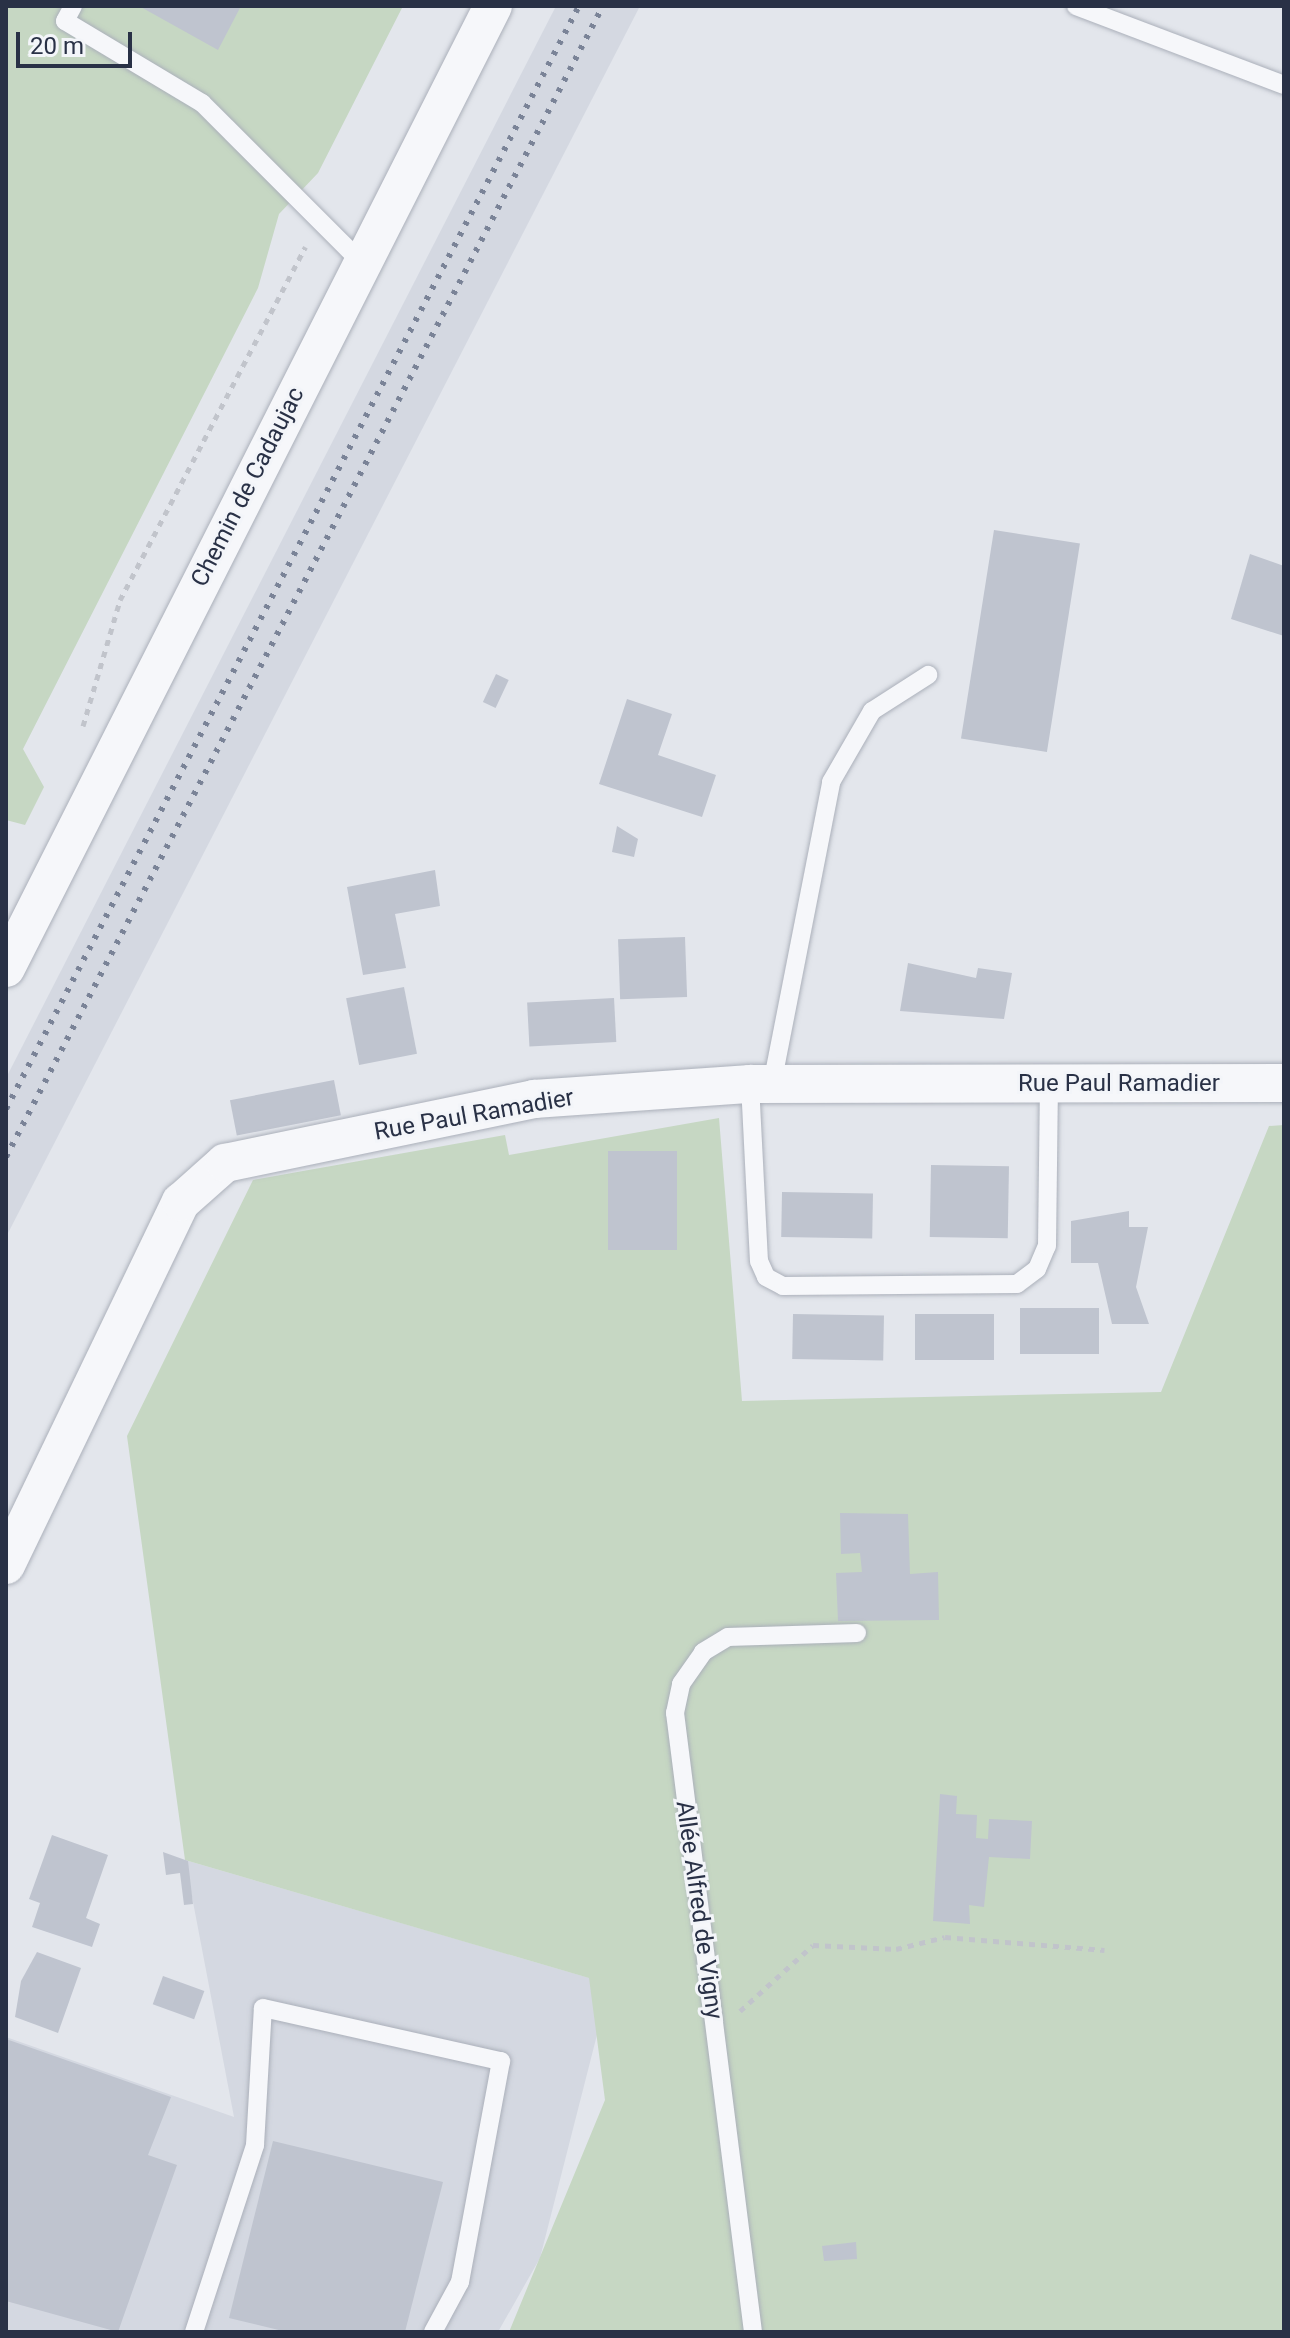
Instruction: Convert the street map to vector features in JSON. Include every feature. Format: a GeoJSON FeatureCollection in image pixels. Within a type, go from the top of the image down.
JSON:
{"type":"FeatureCollection","features":[{"type":"Feature","properties":{"kind":"street","name":"Chemin de Cadaujac"},"geometry":{"type":"LineString","coordinates":[[6,968],[493,6]]}},
{"type":"Feature","properties":{"kind":"street","name":"Rue Paul Ramadier"},"geometry":{"type":"LineString","coordinates":[[6,1565],[169,1225],[208,1171],[534,1099],[761,1084],[1284,1083]]}},
{"type":"Feature","properties":{"kind":"lane"},"geometry":{"type":"LineString","coordinates":[[73,6],[65,21],[202,103],[361,262]]}},
{"type":"Feature","properties":{"kind":"lane"},"geometry":{"type":"LineString","coordinates":[[1076,6],[1284,85]]}},
{"type":"Feature","properties":{"kind":"lane"},"geometry":{"type":"LineString","coordinates":[[928,675],[872,711],[831,782],[761,1084],[759,1261],[766,1277],[783,1286],[1017,1284],[1037,1269],[1047,1246],[1049,1085]]}},
{"type":"Feature","properties":{"kind":"lane","name":"Allée Alfred de Vigny"},"geometry":{"type":"LineString","coordinates":[[753,2332],[679,1761],[681,1684],[703,1652],[728,1637],[857,1633]]}},
{"type":"Feature","properties":{"kind":"lane"},"geometry":{"type":"LineString","coordinates":[[194,2332],[255,2145],[263,2008],[501,2061],[460,2282],[433,2332]]}},
{"type":"Feature","properties":{"kind":"path"},"geometry":{"type":"LineString","coordinates":[[80,738],[120,600],[308,242]]}},
{"type":"Feature","properties":{"kind":"path"},"geometry":{"type":"LineString","coordinates":[[715,2033],[813,1945],[896,1949],[945,1937],[1104,1950]]}},
{"type":"Feature","properties":{"kind":"shaded area"},"geometry":{"type":"Polygon","coordinates":[[[556,6],[640,6],[6,1237],[6,1078],[556,6]]]}},
{"type":"Feature","properties":{"kind":"shaded area"},"geometry":{"type":"Polygon","coordinates":[[[185,1860],[610,1984],[540,2258],[498,2332],[6,2332],[6,2037],[234,2117],[185,1860]]]}},
{"type":"Feature","properties":{"kind":"green space"},"geometry":{"type":"Polygon","coordinates":[[[6,6],[403,6],[318,173],[279,214],[258,288],[23,749],[44,787],[25,825],[6,820],[6,6]]]}},
{"type":"Feature","properties":{"kind":"green space"},"geometry":{"type":"Polygon","coordinates":[[[719,1118],[742,1401],[1161,1392],[1269,1126],[1284,1125],[1284,2332],[509,2332],[605,2100],[589,1978],[185,1860],[127,1436],[253,1180],[505,1135],[509,1155],[719,1118]]]}},
{"type":"Feature","properties":{"kind":"building"},"geometry":{"type":"Polygon","coordinates":[[[139,6],[241,6],[218,50],[139,6]]]}},
{"type":"Feature","properties":{"kind":"building"},"geometry":{"type":"Polygon","coordinates":[[[994,530],[1080,544],[1047,752],[961,738],[994,530]]]}},
{"type":"Feature","properties":{"kind":"building"},"geometry":{"type":"Polygon","coordinates":[[[1250,554],[1284,566],[1284,636],[1231,619],[1250,554]]]}},
{"type":"Feature","properties":{"kind":"building"},"geometry":{"type":"Polygon","coordinates":[[[496,674],[509,680],[496,708],[483,702],[496,674]]]}},
{"type":"Feature","properties":{"kind":"building"},"geometry":{"type":"Polygon","coordinates":[[[627,699],[672,714],[658,755],[716,775],[702,817],[599,784],[627,699]]]}},
{"type":"Feature","properties":{"kind":"building"},"geometry":{"type":"Polygon","coordinates":[[[617,826],[638,839],[634,857],[612,852],[617,826]]]}},
{"type":"Feature","properties":{"kind":"building"},"geometry":{"type":"Polygon","coordinates":[[[435,870],[440,906],[395,914],[406,968],[363,975],[347,887],[435,870]]]}},
{"type":"Feature","properties":{"kind":"building"},"geometry":{"type":"Polygon","coordinates":[[[685,937],[687,997],[620,999],[618,939],[685,937]]]}},
{"type":"Feature","properties":{"kind":"building"},"geometry":{"type":"Polygon","coordinates":[[[908,963],[976,978],[978,968],[1012,973],[1004,1019],[900,1011],[908,963]]]}},
{"type":"Feature","properties":{"kind":"building"},"geometry":{"type":"Polygon","coordinates":[[[404,987],[417,1054],[359,1065],[346,998],[404,987]]]}},
{"type":"Feature","properties":{"kind":"building"},"geometry":{"type":"Polygon","coordinates":[[[614,998],[616,1042],[529,1046],[527,1003],[614,998]]]}},
{"type":"Feature","properties":{"kind":"building"},"geometry":{"type":"Polygon","coordinates":[[[334,1080],[341,1115],[237,1136],[230,1100],[334,1080]]]}},
{"type":"Feature","properties":{"kind":"building"},"geometry":{"type":"Polygon","coordinates":[[[608,1151],[677,1151],[677,1250],[608,1250],[608,1151]]]}},
{"type":"Feature","properties":{"kind":"building"},"geometry":{"type":"Polygon","coordinates":[[[931,1165],[1009,1166],[1008,1238],[930,1237],[931,1165]]]}},
{"type":"Feature","properties":{"kind":"building"},"geometry":{"type":"Polygon","coordinates":[[[782,1192],[873,1194],[872,1239],[781,1237],[782,1192]]]}},
{"type":"Feature","properties":{"kind":"building"},"geometry":{"type":"Polygon","coordinates":[[[1129,1211],[1129,1227],[1148,1227],[1136,1287],[1149,1324],[1112,1324],[1098,1263],[1071,1263],[1071,1221],[1129,1211]]]}},
{"type":"Feature","properties":{"kind":"building"},"geometry":{"type":"Polygon","coordinates":[[[1020,1308],[1099,1308],[1099,1354],[1020,1354],[1020,1308]]]}},
{"type":"Feature","properties":{"kind":"building"},"geometry":{"type":"Polygon","coordinates":[[[793,1314],[884,1316],[883,1361],[792,1359],[793,1314]]]}},
{"type":"Feature","properties":{"kind":"building"},"geometry":{"type":"Polygon","coordinates":[[[915,1314],[994,1314],[994,1360],[915,1360],[915,1314]]]}},
{"type":"Feature","properties":{"kind":"building"},"geometry":{"type":"Polygon","coordinates":[[[840,1513],[908,1514],[910,1574],[938,1572],[939,1620],[838,1621],[836,1573],[862,1572],[860,1553],[841,1554],[840,1513]]]}},
{"type":"Feature","properties":{"kind":"building"},"geometry":{"type":"Polygon","coordinates":[[[940,1794],[957,1796],[956,1814],[977,1815],[976,1838],[988,1839],[989,1819],[1032,1821],[1030,1859],[989,1857],[984,1907],[969,1905],[970,1924],[933,1921],[940,1794]]]}},
{"type":"Feature","properties":{"kind":"building"},"geometry":{"type":"Polygon","coordinates":[[[52,1835],[108,1855],[86,1918],[100,1924],[92,1947],[32,1927],[40,1903],[29,1899],[52,1835]]]}},
{"type":"Feature","properties":{"kind":"building"},"geometry":{"type":"Polygon","coordinates":[[[163,1852],[188,1861],[193,1904],[184,1905],[180,1873],[166,1875],[163,1852]]]}},
{"type":"Feature","properties":{"kind":"building"},"geometry":{"type":"Polygon","coordinates":[[[37,1952],[81,1968],[58,2033],[15,2017],[21,1981],[37,1952]]]}},
{"type":"Feature","properties":{"kind":"building"},"geometry":{"type":"Polygon","coordinates":[[[163,1976],[204,1991],[194,2019],[153,2004],[163,1976]]]}},
{"type":"Feature","properties":{"kind":"building"},"geometry":{"type":"Polygon","coordinates":[[[6,2039],[171,2097],[148,2155],[177,2165],[118,2332],[6,2301],[6,2039]]]}},
{"type":"Feature","properties":{"kind":"building"},"geometry":{"type":"Polygon","coordinates":[[[273,2141],[443,2182],[405,2332],[287,2332],[229,2318],[273,2141]]]}},
{"type":"Feature","properties":{"kind":"building"},"geometry":{"type":"Polygon","coordinates":[[[856,2242],[857,2259],[824,2261],[822,2246],[856,2242]]]}},
{"type":"Feature","properties":{"kind":"railway"},"geometry":{"type":"LineString","coordinates":[[6,1109],[579,6]]}},
{"type":"Feature","properties":{"kind":"railway"},"geometry":{"type":"LineString","coordinates":[[6,1157],[603,6]]}}]}
